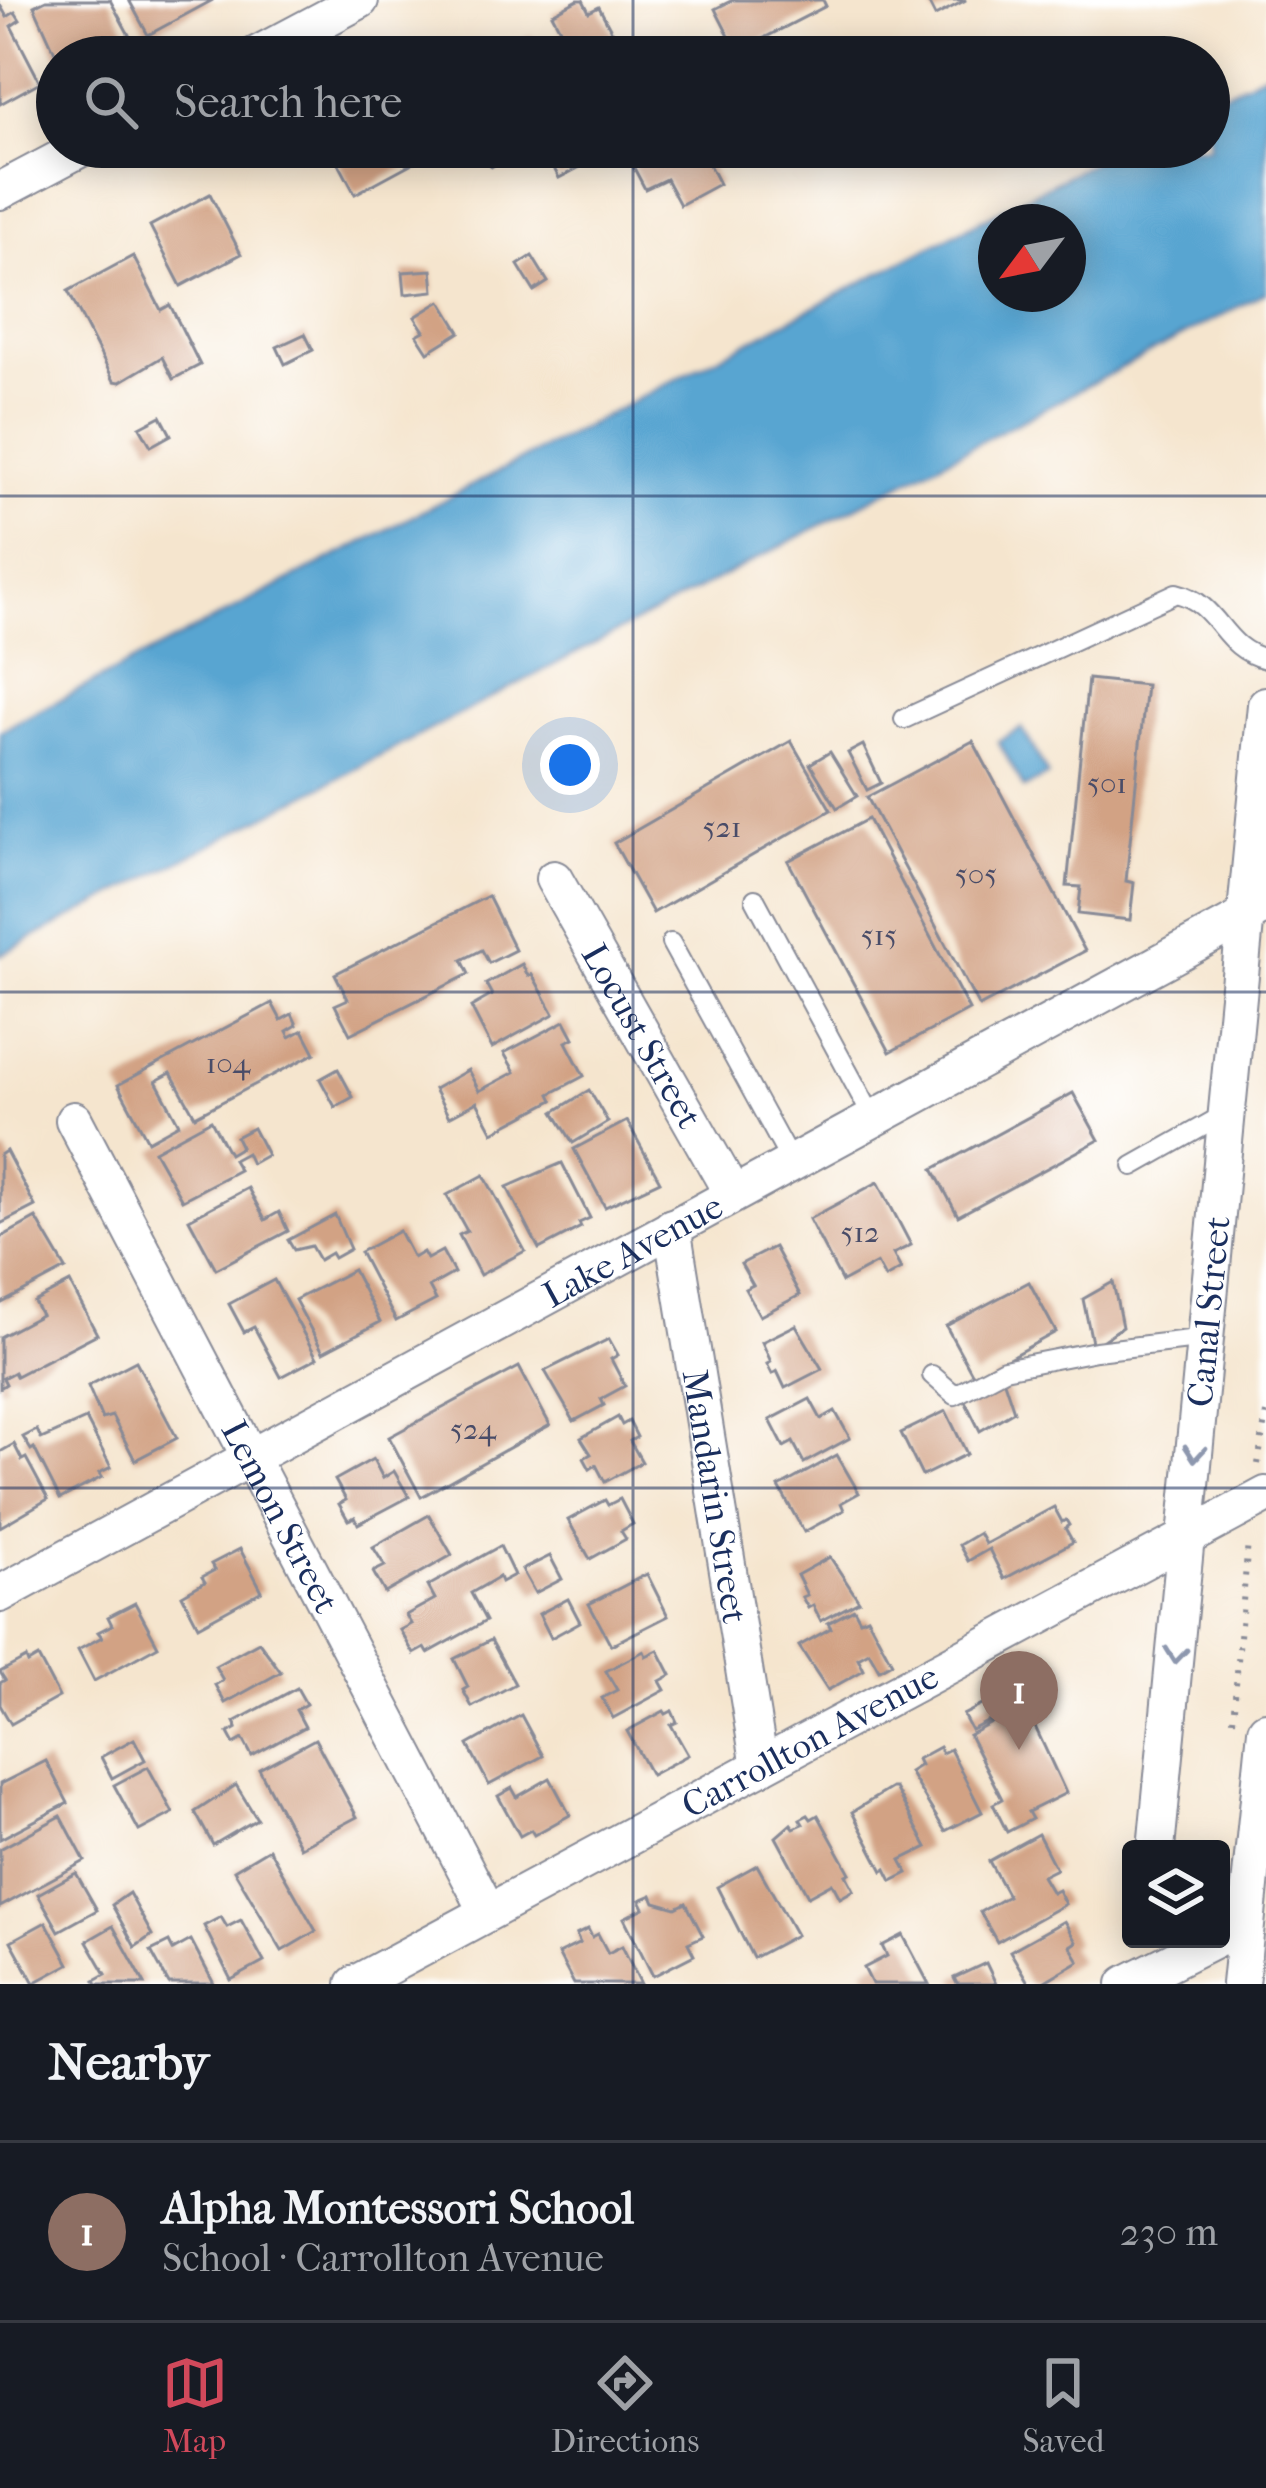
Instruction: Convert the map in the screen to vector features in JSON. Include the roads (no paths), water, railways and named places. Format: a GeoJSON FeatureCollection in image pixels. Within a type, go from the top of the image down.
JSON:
{"type":"FeatureCollection","features":[{"type":"Feature","properties":{"kind":"street"},"geometry":{"type":"LineString","coordinates":[[292,36],[360,0]]}},
{"type":"Feature","properties":{"kind":"street"},"geometry":{"type":"LineString","coordinates":[[0,191],[43,168]]}},
{"type":"Feature","properties":{"kind":"street","name":"Canal Street"},"geometry":{"type":"LineString","coordinates":[[1157,1840],[1227,1113],[1256,912],[1266,705]]}},
{"type":"Feature","properties":{"kind":"street","name":"Locust Street"},"geometry":{"type":"LineString","coordinates":[[554,879],[732,1193]]}},
{"type":"Feature","properties":{"kind":"street","name":"Lake Avenue"},"geometry":{"type":"LineString","coordinates":[[0,1594],[1256,912]]}},
{"type":"Feature","properties":{"kind":"street","name":"Lemon Street"},"geometry":{"type":"LineString","coordinates":[[74,1120],[488,1912]]}},
{"type":"Feature","properties":{"kind":"street","name":"Mandarin Street"},"geometry":{"type":"LineString","coordinates":[[672,1226],[760,1767]]}},
{"type":"Feature","properties":{"kind":"street","name":"Carrollton Avenue"},"geometry":{"type":"LineString","coordinates":[[355,1984],[1259,1499]]}},
{"type":"Feature","properties":{"kind":"street"},"geometry":{"type":"LineString","coordinates":[[1240,1984],[1237,1925],[1249,1734]]}},
{"type":"Feature","properties":{"kind":"street"},"geometry":{"type":"LineString","coordinates":[[1139,1970],[1237,1925]]}},
{"type":"Feature","properties":{"kind":"lane"},"geometry":{"type":"LineString","coordinates":[[904,719],[1176,593],[1196,598],[1247,655],[1266,659]]}},
{"type":"Feature","properties":{"kind":"lane"},"geometry":{"type":"LineString","coordinates":[[755,898],[873,1118]]}},
{"type":"Feature","properties":{"kind":"lane"},"geometry":{"type":"LineString","coordinates":[[671,943],[791,1162]]}},
{"type":"Feature","properties":{"kind":"lane"},"geometry":{"type":"LineString","coordinates":[[1133,1166],[1227,1113]]}},
{"type":"Feature","properties":{"kind":"lane"},"geometry":{"type":"LineString","coordinates":[[932,1375],[955,1395],[1004,1369],[1206,1338]]}},
{"type":"Feature","properties":{"kind":"water"},"geometry":{"type":"Polygon","coordinates":[[[1266,72],[1266,292],[0,955],[0,731],[978,222],[978,312],[1086,312],[1086,204],[1012,204],[1082,168],[1230,168],[1230,90],[1266,72]]]}},
{"type":"Feature","properties":{"kind":"water"},"geometry":{"type":"Polygon","coordinates":[[[1022,728],[1048,775],[1024,788],[998,741],[1022,728]]]}},
{"type":"Feature","properties":{"kind":"place","name":"Alpha Montessori School"},"geometry":{"type":"Point","coordinates":[1019,1750]}}]}
